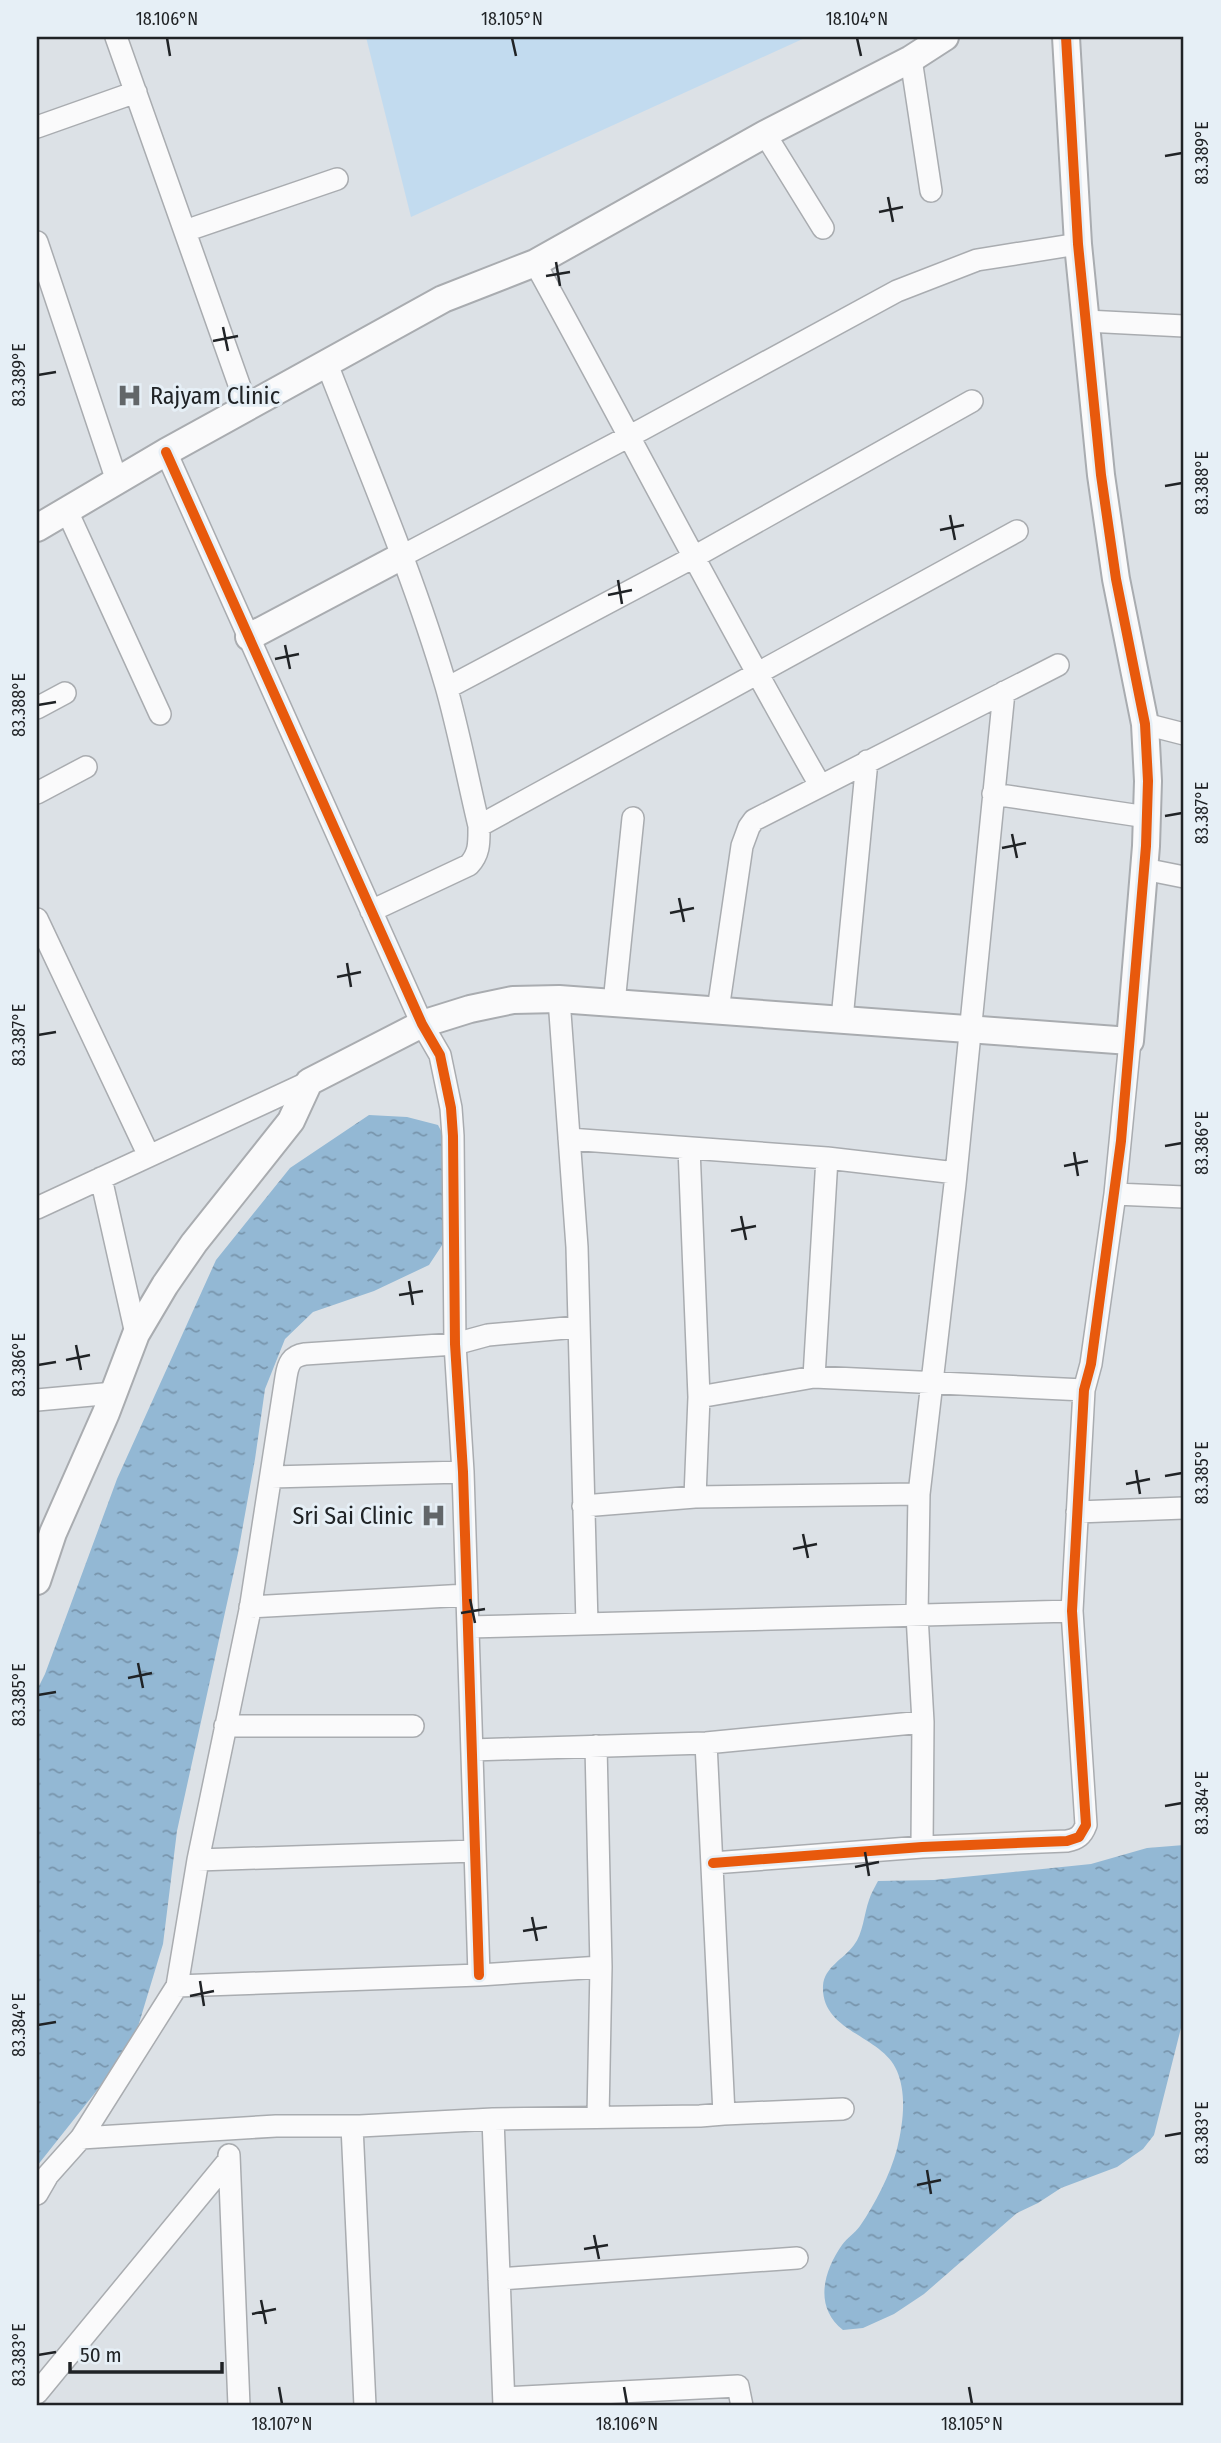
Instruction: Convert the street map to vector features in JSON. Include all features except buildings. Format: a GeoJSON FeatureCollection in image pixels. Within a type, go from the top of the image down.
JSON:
{"type":"FeatureCollection","features":[{"type":"Feature","properties":{"kind":"street"},"geometry":{"type":"LineString","coordinates":[[116,37],[247,407]]}},
{"type":"Feature","properties":{"kind":"street"},"geometry":{"type":"LineString","coordinates":[[37,528],[166,452],[443,299],[535,263],[765,134],[911,59],[945,37]]}},
{"type":"Feature","properties":{"kind":"street"},"geometry":{"type":"LineString","coordinates":[[713,1863],[922,1847],[1067,1841],[1079,1837],[1086,1825],[1072,1611],[1084,1390],[1091,1364],[1115,1194],[1144,869],[1148,781],[1145,724],[1112,553],[1101,475],[1078,244],[1066,37]]}},
{"type":"Feature","properties":{"kind":"street"},"geometry":{"type":"LineString","coordinates":[[911,59],[931,191]]}},
{"type":"Feature","properties":{"kind":"street"},"geometry":{"type":"LineString","coordinates":[[37,127],[136,92]]}},
{"type":"Feature","properties":{"kind":"street"},"geometry":{"type":"LineString","coordinates":[[765,134],[823,228]]}},
{"type":"Feature","properties":{"kind":"street"},"geometry":{"type":"LineString","coordinates":[[185,231],[337,179]]}},
{"type":"Feature","properties":{"kind":"street"},"geometry":{"type":"LineString","coordinates":[[37,242],[117,481]]}},
{"type":"Feature","properties":{"kind":"street"},"geometry":{"type":"LineString","coordinates":[[249,636],[630,436],[897,291],[977,260],[1078,244]]}},
{"type":"Feature","properties":{"kind":"street"},"geometry":{"type":"LineString","coordinates":[[535,263],[756,674],[820,785]]}},
{"type":"Feature","properties":{"kind":"street"},"geometry":{"type":"LineString","coordinates":[[1086,321],[1184,326]]}},
{"type":"Feature","properties":{"kind":"street"},"geometry":{"type":"LineString","coordinates":[[327,364],[402,556],[447,688],[479,827],[477,857],[469,865],[371,911]]}},
{"type":"Feature","properties":{"kind":"street"},"geometry":{"type":"LineString","coordinates":[[447,688],[694,557],[972,401]]}},
{"type":"Feature","properties":{"kind":"street"},"geometry":{"type":"LineString","coordinates":[[166,452],[422,1024],[440,1055],[451,1108],[456,1344],[463,1472],[479,1975]]}},
{"type":"Feature","properties":{"kind":"street"},"geometry":{"type":"LineString","coordinates":[[67,511],[160,714]]}},
{"type":"Feature","properties":{"kind":"street"},"geometry":{"type":"LineString","coordinates":[[479,827],[1017,531]]}},
{"type":"Feature","properties":{"kind":"street"},"geometry":{"type":"LineString","coordinates":[[718,1010],[742,846],[749,827],[761,814],[1058,665]]}},
{"type":"Feature","properties":{"kind":"street"},"geometry":{"type":"LineString","coordinates":[[922,1847],[923,1722],[917,1615],[919,1494],[956,1173],[1004,692]]}},
{"type":"Feature","properties":{"kind":"street"},"geometry":{"type":"LineString","coordinates":[[37,708],[65,693]]}},
{"type":"Feature","properties":{"kind":"street"},"geometry":{"type":"LineString","coordinates":[[1145,724],[1184,734]]}},
{"type":"Feature","properties":{"kind":"street"},"geometry":{"type":"LineString","coordinates":[[842,1019],[867,761]]}},
{"type":"Feature","properties":{"kind":"street"},"geometry":{"type":"LineString","coordinates":[[37,793],[86,767]]}},
{"type":"Feature","properties":{"kind":"street"},"geometry":{"type":"LineString","coordinates":[[993,794],[1147,817]]}},
{"type":"Feature","properties":{"kind":"street"},"geometry":{"type":"LineString","coordinates":[[614,1003],[633,818]]}},
{"type":"Feature","properties":{"kind":"street"},"geometry":{"type":"LineString","coordinates":[[1144,869],[1184,877]]}},
{"type":"Feature","properties":{"kind":"street"},"geometry":{"type":"LineString","coordinates":[[37,919],[149,1156]]}},
{"type":"Feature","properties":{"kind":"street"},"geometry":{"type":"LineString","coordinates":[[37,1208],[309,1082],[422,1024],[470,1009],[513,1000],[559,999],[1130,1041]]}},
{"type":"Feature","properties":{"kind":"street"},"geometry":{"type":"LineString","coordinates":[[559,999],[577,1247],[587,1624]]}},
{"type":"Feature","properties":{"kind":"street"},"geometry":{"type":"LineString","coordinates":[[37,1581],[45,1533],[114,1393],[136,1334],[194,1243],[291,1121],[309,1082]]}},
{"type":"Feature","properties":{"kind":"street"},"geometry":{"type":"LineString","coordinates":[[569,1139],[827,1158],[956,1173]]}},
{"type":"Feature","properties":{"kind":"street"},"geometry":{"type":"LineString","coordinates":[[689,1148],[699,1397],[695,1497]]}},
{"type":"Feature","properties":{"kind":"street"},"geometry":{"type":"LineString","coordinates":[[814,1377],[827,1158]]}},
{"type":"Feature","properties":{"kind":"street"},"geometry":{"type":"LineString","coordinates":[[102,1178],[136,1334]]}},
{"type":"Feature","properties":{"kind":"street"},"geometry":{"type":"LineString","coordinates":[[1115,1194],[1184,1197]]}},
{"type":"Feature","properties":{"kind":"street"},"geometry":{"type":"LineString","coordinates":[[37,2194],[48,2175],[81,2138],[177,1986],[198,1860],[250,1606],[291,1360],[297,1355],[456,1344],[488,1335],[578,1328]]}},
{"type":"Feature","properties":{"kind":"street"},"geometry":{"type":"LineString","coordinates":[[699,1397],[814,1377],[1084,1390]]}},
{"type":"Feature","properties":{"kind":"street"},"geometry":{"type":"LineString","coordinates":[[37,1400],[114,1393]]}},
{"type":"Feature","properties":{"kind":"street"},"geometry":{"type":"LineString","coordinates":[[271,1477],[463,1472]]}},
{"type":"Feature","properties":{"kind":"street"},"geometry":{"type":"LineString","coordinates":[[583,1506],[695,1497],[919,1494]]}},
{"type":"Feature","properties":{"kind":"street"},"geometry":{"type":"LineString","coordinates":[[1077,1512],[1184,1508]]}},
{"type":"Feature","properties":{"kind":"street"},"geometry":{"type":"LineString","coordinates":[[250,1606],[467,1595]]}},
{"type":"Feature","properties":{"kind":"street"},"geometry":{"type":"LineString","coordinates":[[468,1627],[1072,1611]]}},
{"type":"Feature","properties":{"kind":"street"},"geometry":{"type":"LineString","coordinates":[[472,1750],[706,1743],[923,1722]]}},
{"type":"Feature","properties":{"kind":"street"},"geometry":{"type":"LineString","coordinates":[[225,1726],[413,1726]]}},
{"type":"Feature","properties":{"kind":"street"},"geometry":{"type":"LineString","coordinates":[[706,1743],[724,2113]]}},
{"type":"Feature","properties":{"kind":"street"},"geometry":{"type":"LineString","coordinates":[[596,1746],[601,1967],[598,2117]]}},
{"type":"Feature","properties":{"kind":"street"},"geometry":{"type":"LineString","coordinates":[[198,1860],[475,1851]]}},
{"type":"Feature","properties":{"kind":"street"},"geometry":{"type":"LineString","coordinates":[[177,1986],[479,1975],[601,1967]]}},
{"type":"Feature","properties":{"kind":"street"},"geometry":{"type":"LineString","coordinates":[[81,2138],[230,2128],[352,2126],[493,2119],[700,2116],[843,2109]]}},
{"type":"Feature","properties":{"kind":"street"},"geometry":{"type":"LineString","coordinates":[[493,2119],[504,2402],[738,2386],[742,2406]]}},
{"type":"Feature","properties":{"kind":"street"},"geometry":{"type":"LineString","coordinates":[[352,2126],[365,2406]]}},
{"type":"Feature","properties":{"kind":"street"},"geometry":{"type":"LineString","coordinates":[[230,2128],[239,2406]]}},
{"type":"Feature","properties":{"kind":"street"},"geometry":{"type":"LineString","coordinates":[[37,2393],[229,2160]]}},
{"type":"Feature","properties":{"kind":"street"},"geometry":{"type":"LineString","coordinates":[[499,2279],[797,2258]]}},
{"type":"Feature","properties":{"kind":"shaded area"},"geometry":{"type":"Polygon","coordinates":[[[366,37],[807,37],[411,217],[366,37]]]}},
{"type":"Feature","properties":{"kind":"water"},"geometry":{"type":"Polygon","coordinates":[[[369,1115],[407,1117],[438,1125],[451,1150],[452,1230],[429,1265],[374,1291],[313,1312],[285,1339],[265,1389],[238,1553],[177,1831],[163,1944],[137,2030],[102,2084],[37,2166],[37,1690],[117,1479],[216,1260],[290,1168],[369,1115]]]}},
{"type":"Feature","properties":{"kind":"water"},"geometry":{"type":"Polygon","coordinates":[[[1184,1845],[1184,2016],[1154,2135],[1143,2149],[1117,2167],[1061,2188],[1017,2213],[924,2294],[894,2314],[863,2328],[843,2330],[828,2311],[824,2289],[826,2278],[835,2255],[860,2226],[886,2179],[899,2139],[903,2100],[897,2071],[889,2059],[832,2014],[825,2001],[823,1986],[831,1968],[857,1940],[870,1897],[878,1881],[934,1880],[1091,1864],[1147,1848],[1184,1845]]]}},
{"type":"Feature","properties":{"kind":"cycle path"},"geometry":{"type":"LineString","coordinates":[[713,1863],[922,1847],[1067,1841],[1079,1837],[1086,1825],[1072,1611],[1084,1390],[1091,1364],[1121,1141],[1146,846],[1148,781],[1145,724],[1116,579],[1101,475],[1078,244],[1066,37]]}},
{"type":"Feature","properties":{"kind":"cycle path"},"geometry":{"type":"LineString","coordinates":[[166,452],[422,1024],[440,1055],[451,1108],[455,1344],[463,1472],[479,1975]]}},
{"type":"Feature","properties":{"kind":"place","name":"Rajyam Clinic"},"geometry":{"type":"Point","coordinates":[130,396]}},
{"type":"Feature","properties":{"kind":"place","name":"Sri Sai Clinic"},"geometry":{"type":"Point","coordinates":[433,1516]}}]}
